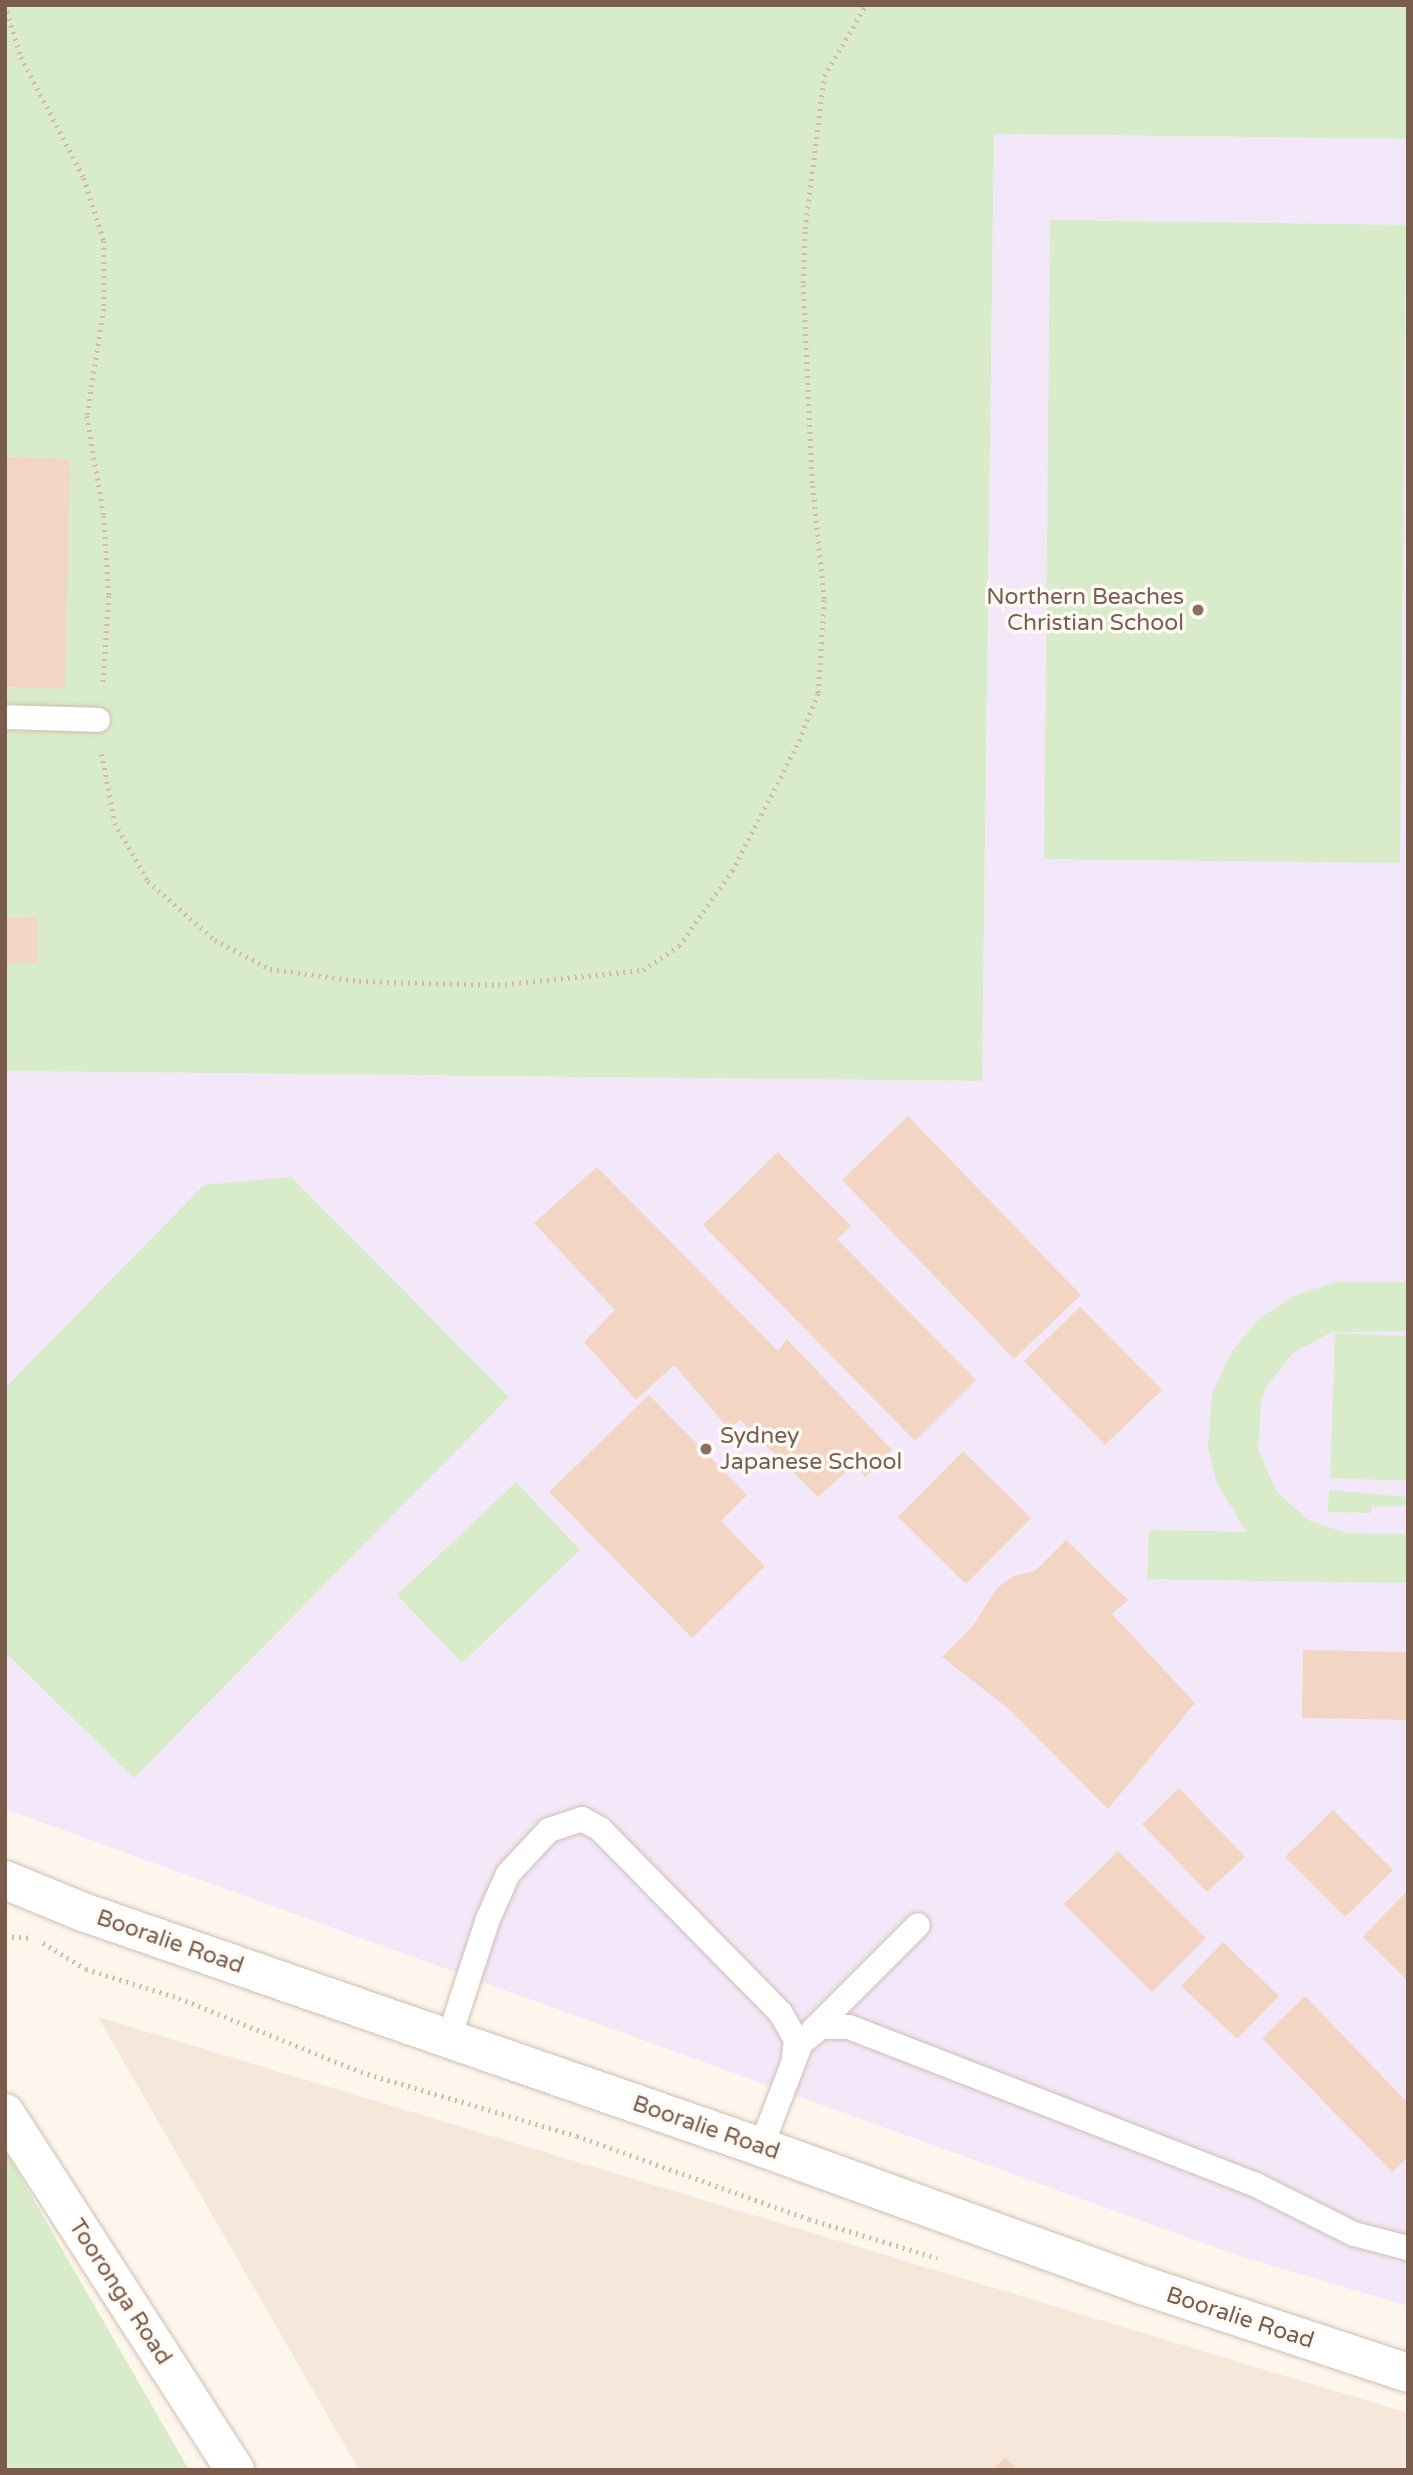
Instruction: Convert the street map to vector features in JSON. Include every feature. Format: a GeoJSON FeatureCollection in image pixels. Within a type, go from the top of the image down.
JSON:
{"type":"FeatureCollection","features":[{"type":"Feature","properties":{"kind":"street","name":"Booralie Road"},"geometry":{"type":"LineString","coordinates":[[5,1880],[83,1912],[761,2147],[1145,2287],[1408,2373]]}},
{"type":"Feature","properties":{"kind":"street","name":"Tooronga Road"},"geometry":{"type":"LineString","coordinates":[[5,2113],[235,2470]]}},
{"type":"Feature","properties":{"kind":"lane"},"geometry":{"type":"LineString","coordinates":[[5,717],[98,720]]}},
{"type":"Feature","properties":{"kind":"lane"},"geometry":{"type":"LineString","coordinates":[[449,2038],[488,1919],[508,1874],[549,1830],[582,1819],[600,1829],[780,2012],[796,2040],[794,2057],[761,2147]]}},
{"type":"Feature","properties":{"kind":"lane"},"geometry":{"type":"LineString","coordinates":[[794,2057],[810,2033],[918,1925]]}},
{"type":"Feature","properties":{"kind":"lane"},"geometry":{"type":"LineString","coordinates":[[810,2033],[821,2027],[849,2027],[1256,2185],[1354,2234],[1408,2248]]}},
{"type":"Feature","properties":{"kind":"path"},"geometry":{"type":"LineString","coordinates":[[5,5],[21,57],[84,178],[104,241],[104,309],[87,416],[104,516],[108,596],[98,720],[115,822],[129,854],[148,881],[191,922],[240,956],[270,969],[359,981],[498,985],[643,970],[679,946],[732,870],[796,747],[818,693],[824,599],[812,483],[803,283],[805,229],[824,76],[866,5]]}},
{"type":"Feature","properties":{"kind":"path"},"geometry":{"type":"LineString","coordinates":[[5,1936],[36,1938],[86,1969],[179,1998],[361,2072],[577,2136],[809,2219],[909,2252],[946,2259]]}},
{"type":"Feature","properties":{"kind":"shaded area","name":"Sydney Japanese School"},"geometry":{"type":"Polygon","coordinates":[[[994,134],[1408,139],[1408,2306],[1242,2257],[5,1809],[5,1071],[982,1081],[994,134]]]}},
{"type":"Feature","properties":{"kind":"shaded area"},"geometry":{"type":"Polygon","coordinates":[[[98,2017],[1408,2413],[1408,2470],[359,2470],[98,2017]]]}},
{"type":"Feature","properties":{"kind":"green space"},"geometry":{"type":"Polygon","coordinates":[[[5,5],[1408,5],[1408,139],[994,134],[982,1081],[5,1071],[5,5]]]}},
{"type":"Feature","properties":{"kind":"green space"},"geometry":{"type":"Polygon","coordinates":[[[1050,220],[1406,225],[1400,863],[1044,859],[1050,220]]]}},
{"type":"Feature","properties":{"kind":"green space"},"geometry":{"type":"Polygon","coordinates":[[[291,1177],[509,1397],[134,1778],[5,1652],[5,1388],[204,1185],[291,1177]]]}},
{"type":"Feature","properties":{"kind":"green space"},"geometry":{"type":"Polygon","coordinates":[[[1336,1282],[1408,1282],[1408,1331],[1332,1332],[1293,1353],[1267,1386],[1261,1403],[1258,1449],[1276,1491],[1308,1520],[1347,1533],[1408,1534],[1408,1583],[1147,1579],[1149,1530],[1246,1532],[1216,1481],[1208,1448],[1212,1393],[1232,1351],[1260,1318],[1294,1296],[1336,1282]]]}},
{"type":"Feature","properties":{"kind":"green space"},"geometry":{"type":"Polygon","coordinates":[[[1335,1333],[1408,1336],[1408,1481],[1330,1478],[1335,1333]]]}},
{"type":"Feature","properties":{"kind":"green space"},"geometry":{"type":"Polygon","coordinates":[[[516,1482],[580,1550],[462,1663],[397,1595],[516,1482]]]}},
{"type":"Feature","properties":{"kind":"green space"},"geometry":{"type":"Polygon","coordinates":[[[1329,1490],[1408,1497],[1408,1506],[1372,1506],[1371,1513],[1328,1512],[1329,1490]]]}},
{"type":"Feature","properties":{"kind":"green space"},"geometry":{"type":"Polygon","coordinates":[[[5,2150],[189,2470],[5,2470],[5,2150]]]}},
{"type":"Feature","properties":{"kind":"building"},"geometry":{"type":"Polygon","coordinates":[[[5,457],[70,459],[65,688],[5,687],[5,457]]]}},
{"type":"Feature","properties":{"kind":"building"},"geometry":{"type":"Polygon","coordinates":[[[38,917],[38,963],[5,963],[5,918],[38,917]]]}},
{"type":"Feature","properties":{"kind":"building"},"geometry":{"type":"Polygon","coordinates":[[[908,1116],[1081,1295],[1014,1359],[842,1180],[908,1116]]]}},
{"type":"Feature","properties":{"kind":"building"},"geometry":{"type":"Polygon","coordinates":[[[778,1152],[851,1226],[837,1239],[976,1380],[915,1441],[703,1225],[778,1152]]]}},
{"type":"Feature","properties":{"kind":"building"},"geometry":{"type":"Polygon","coordinates":[[[597,1167],[778,1351],[787,1339],[892,1450],[865,1477],[855,1464],[818,1497],[740,1420],[729,1429],[674,1365],[636,1400],[584,1342],[615,1310],[534,1223],[597,1167]]]}},
{"type":"Feature","properties":{"kind":"building"},"geometry":{"type":"Polygon","coordinates":[[[1080,1307],[1162,1390],[1105,1445],[1024,1361],[1080,1307]]]}},
{"type":"Feature","properties":{"kind":"building"},"geometry":{"type":"Polygon","coordinates":[[[649,1395],[747,1495],[721,1521],[765,1566],[692,1638],[549,1492],[649,1395]]]}},
{"type":"Feature","properties":{"kind":"building"},"geometry":{"type":"Polygon","coordinates":[[[963,1451],[1031,1518],[966,1584],[898,1517],[963,1451]]]}},
{"type":"Feature","properties":{"kind":"building"},"geometry":{"type":"Polygon","coordinates":[[[1066,1540],[1128,1600],[1112,1614],[1195,1703],[1108,1809],[1009,1709],[942,1657],[973,1626],[997,1588],[1013,1576],[1035,1571],[1066,1540]]]}},
{"type":"Feature","properties":{"kind":"building"},"geometry":{"type":"Polygon","coordinates":[[[1303,1650],[1408,1652],[1408,1720],[1302,1718],[1303,1650]]]}},
{"type":"Feature","properties":{"kind":"building"},"geometry":{"type":"Polygon","coordinates":[[[1179,1788],[1245,1857],[1207,1892],[1142,1824],[1179,1788]]]}},
{"type":"Feature","properties":{"kind":"building"},"geometry":{"type":"Polygon","coordinates":[[[1333,1810],[1393,1870],[1345,1917],[1285,1857],[1333,1810]]]}},
{"type":"Feature","properties":{"kind":"building"},"geometry":{"type":"Polygon","coordinates":[[[1118,1851],[1206,1938],[1152,1992],[1064,1904],[1118,1851]]]}},
{"type":"Feature","properties":{"kind":"building"},"geometry":{"type":"Polygon","coordinates":[[[1408,1890],[1408,1981],[1363,1937],[1408,1890]]]}},
{"type":"Feature","properties":{"kind":"building"},"geometry":{"type":"Polygon","coordinates":[[[1223,1942],[1279,1996],[1237,2039],[1181,1986],[1223,1942]]]}},
{"type":"Feature","properties":{"kind":"building"},"geometry":{"type":"Polygon","coordinates":[[[1305,1996],[1408,2103],[1408,2157],[1392,2172],[1262,2038],[1305,1996]]]}},
{"type":"Feature","properties":{"kind":"building"},"geometry":{"type":"Polygon","coordinates":[[[1005,2457],[1018,2470],[993,2470],[1005,2457]]]}},
{"type":"Feature","properties":{"kind":"place","name":"Northern Beaches Christian School"},"geometry":{"type":"Point","coordinates":[1198,610]}},
{"type":"Feature","properties":{"kind":"place","name":"Sydney Japanese School"},"geometry":{"type":"Point","coordinates":[706,1449]}}]}
